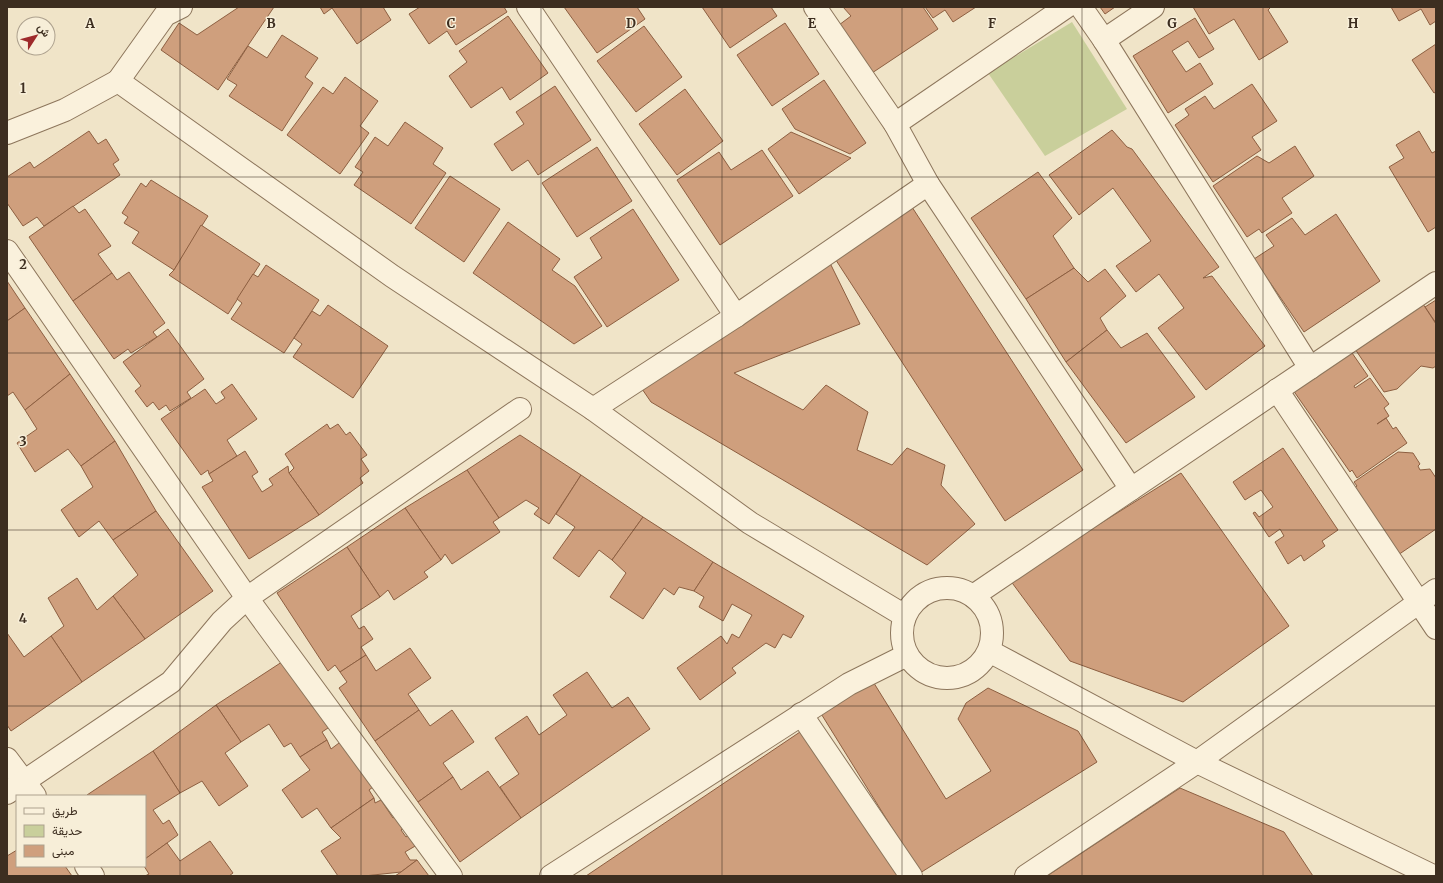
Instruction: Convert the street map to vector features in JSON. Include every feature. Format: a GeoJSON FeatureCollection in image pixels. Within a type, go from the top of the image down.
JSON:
{"type":"FeatureCollection","features":[{"type":"Feature","properties":{"kind":"street"},"geometry":{"type":"LineString","coordinates":[[7,133],[65,110],[118,81],[165,15],[181,7]]}},
{"type":"Feature","properties":{"kind":"street"},"geometry":{"type":"LineString","coordinates":[[528,7],[736,316]]}},
{"type":"Feature","properties":{"kind":"street"},"geometry":{"type":"LineString","coordinates":[[815,7],[895,124],[928,184],[1130,489]]}},
{"type":"Feature","properties":{"kind":"street"},"geometry":{"type":"LineString","coordinates":[[895,124],[1066,7]]}},
{"type":"Feature","properties":{"kind":"street"},"geometry":{"type":"LineString","coordinates":[[1081,7],[1104,40],[1310,368]]}},
{"type":"Feature","properties":{"kind":"street"},"geometry":{"type":"LineString","coordinates":[[1104,40],[1153,7]]}},
{"type":"Feature","properties":{"kind":"street"},"geometry":{"type":"LineString","coordinates":[[118,81],[392,276],[593,409],[750,523],[904,616]]}},
{"type":"Feature","properties":{"kind":"street"},"geometry":{"type":"LineString","coordinates":[[593,409],[736,316],[928,184]]}},
{"type":"Feature","properties":{"kind":"street"},"geometry":{"type":"LineString","coordinates":[[7,251],[247,598],[451,876]]}},
{"type":"Feature","properties":{"kind":"street"},"geometry":{"type":"LineString","coordinates":[[973,596],[1436,283]]}},
{"type":"Feature","properties":{"kind":"street"},"geometry":{"type":"LineString","coordinates":[[1277,390],[1436,628]]}},
{"type":"Feature","properties":{"kind":"street"},"geometry":{"type":"LineString","coordinates":[[7,758],[22,790],[171,682],[222,621],[247,598],[520,409]]}},
{"type":"Feature","properties":{"kind":"street"},"geometry":{"type":"LineString","coordinates":[[954,588],[973,596],[987,611],[992,631],[989,651],[977,667],[959,677],[939,678],[920,670],[907,655],[901,636],[904,616],[916,599],[934,589],[954,588]]}},
{"type":"Feature","properties":{"kind":"street"},"geometry":{"type":"LineString","coordinates":[[1026,876],[1197,762],[1436,590]]}},
{"type":"Feature","properties":{"kind":"street"},"geometry":{"type":"LineString","coordinates":[[989,651],[1197,762],[1433,876]]}},
{"type":"Feature","properties":{"kind":"street"},"geometry":{"type":"LineString","coordinates":[[551,876],[849,684],[907,655]]}},
{"type":"Feature","properties":{"kind":"street"},"geometry":{"type":"LineString","coordinates":[[801,714],[911,876]]}},
{"type":"Feature","properties":{"kind":"street"},"geometry":{"type":"LineString","coordinates":[[87,867],[93,876]]}},
{"type":"Feature","properties":{"kind":"green space"},"geometry":{"type":"Polygon","coordinates":[[[1072,22],[1127,109],[1045,156],[988,73],[1072,22]]]}},
{"type":"Feature","properties":{"kind":"building"},"geometry":{"type":"Polygon","coordinates":[[[239,7],[274,7],[218,90],[161,50],[179,23],[197,35],[239,7]]]}},
{"type":"Feature","properties":{"kind":"building"},"geometry":{"type":"Polygon","coordinates":[[[320,7],[383,7],[391,20],[357,44],[332,8],[324,14],[320,7]]]}},
{"type":"Feature","properties":{"kind":"building"},"geometry":{"type":"Polygon","coordinates":[[[420,7],[504,7],[507,12],[456,45],[447,31],[429,44],[409,14],[420,7]]]}},
{"type":"Feature","properties":{"kind":"building"},"geometry":{"type":"Polygon","coordinates":[[[564,7],[637,7],[645,19],[597,53],[564,7]]]}},
{"type":"Feature","properties":{"kind":"building"},"geometry":{"type":"Polygon","coordinates":[[[702,7],[771,7],[777,16],[730,48],[702,7]]]}},
{"type":"Feature","properties":{"kind":"building"},"geometry":{"type":"Polygon","coordinates":[[[843,7],[923,7],[938,29],[872,73],[839,25],[851,16],[843,7]]]}},
{"type":"Feature","properties":{"kind":"building"},"geometry":{"type":"Polygon","coordinates":[[[925,7],[976,7],[953,22],[945,10],[933,18],[925,7]]]}},
{"type":"Feature","properties":{"kind":"building"},"geometry":{"type":"Polygon","coordinates":[[[1100,7],[1115,7],[1105,14],[1100,7]]]}},
{"type":"Feature","properties":{"kind":"building"},"geometry":{"type":"Polygon","coordinates":[[[1193,7],[1271,7],[1268,10],[1288,42],[1259,60],[1234,19],[1209,34],[1193,7]]]}},
{"type":"Feature","properties":{"kind":"building"},"geometry":{"type":"Polygon","coordinates":[[[1391,7],[1436,7],[1436,21],[1430,25],[1421,9],[1399,21],[1391,7]]]}},
{"type":"Feature","properties":{"kind":"building"},"geometry":{"type":"Polygon","coordinates":[[[508,16],[548,73],[510,100],[502,87],[471,108],[449,76],[467,62],[459,51],[508,16]]]}},
{"type":"Feature","properties":{"kind":"building"},"geometry":{"type":"Polygon","coordinates":[[[1195,18],[1214,49],[1199,58],[1188,41],[1172,51],[1186,72],[1200,63],[1213,84],[1168,113],[1133,56],[1195,18]]]}},
{"type":"Feature","properties":{"kind":"building"},"geometry":{"type":"Polygon","coordinates":[[[785,23],[819,74],[772,106],[737,55],[785,23]]]}},
{"type":"Feature","properties":{"kind":"building"},"geometry":{"type":"Polygon","coordinates":[[[644,26],[682,77],[636,112],[597,61],[644,26]]]}},
{"type":"Feature","properties":{"kind":"building"},"geometry":{"type":"Polygon","coordinates":[[[282,35],[318,58],[305,77],[313,83],[282,131],[229,96],[237,85],[227,79],[248,46],[267,58],[282,35]]]}},
{"type":"Feature","properties":{"kind":"building"},"geometry":{"type":"Polygon","coordinates":[[[1436,44],[1436,92],[1434,93],[1412,60],[1436,44]]]}},
{"type":"Feature","properties":{"kind":"building"},"geometry":{"type":"Polygon","coordinates":[[[345,77],[378,101],[360,126],[369,133],[340,174],[287,135],[323,87],[333,94],[345,77]]]}},
{"type":"Feature","properties":{"kind":"building"},"geometry":{"type":"Polygon","coordinates":[[[824,80],[866,143],[850,154],[795,129],[782,109],[824,80]]]}},
{"type":"Feature","properties":{"kind":"building"},"geometry":{"type":"Polygon","coordinates":[[[1252,84],[1277,121],[1252,137],[1261,150],[1213,182],[1175,125],[1189,115],[1185,109],[1205,96],[1214,109],[1252,84]]]}},
{"type":"Feature","properties":{"kind":"building"},"geometry":{"type":"Polygon","coordinates":[[[555,86],[591,140],[538,175],[528,160],[512,171],[494,144],[524,124],[516,112],[555,86]]]}},
{"type":"Feature","properties":{"kind":"building"},"geometry":{"type":"Polygon","coordinates":[[[685,89],[723,141],[677,175],[639,124],[685,89]]]}},
{"type":"Feature","properties":{"kind":"building"},"geometry":{"type":"Polygon","coordinates":[[[405,122],[443,148],[433,164],[446,173],[411,224],[354,185],[363,172],[355,167],[375,137],[388,146],[405,122]]]}},
{"type":"Feature","properties":{"kind":"building"},"geometry":{"type":"Polygon","coordinates":[[[1112,130],[1127,147],[1132,149],[1219,267],[1203,278],[1212,276],[1265,346],[1206,390],[1158,328],[1184,308],[1159,274],[1136,292],[1116,266],[1151,241],[1113,188],[1079,215],[1049,175],[1112,130]]]}},
{"type":"Feature","properties":{"kind":"building"},"geometry":{"type":"Polygon","coordinates":[[[89,131],[98,144],[106,139],[119,160],[113,164],[120,175],[44,226],[37,217],[23,226],[7,203],[7,177],[30,162],[34,168],[89,131]]]}},
{"type":"Feature","properties":{"kind":"building"},"geometry":{"type":"Polygon","coordinates":[[[1419,131],[1432,153],[1436,151],[1436,227],[1428,232],[1389,167],[1404,158],[1396,145],[1419,131]]]}},
{"type":"Feature","properties":{"kind":"building"},"geometry":{"type":"Polygon","coordinates":[[[791,132],[851,158],[799,194],[768,149],[791,132]]]}},
{"type":"Feature","properties":{"kind":"building"},"geometry":{"type":"Polygon","coordinates":[[[1295,146],[1314,176],[1282,198],[1292,213],[1262,233],[1259,229],[1247,237],[1213,186],[1257,156],[1269,163],[1295,146]]]}},
{"type":"Feature","properties":{"kind":"building"},"geometry":{"type":"Polygon","coordinates":[[[597,147],[632,201],[577,237],[542,183],[597,147]]]}},
{"type":"Feature","properties":{"kind":"building"},"geometry":{"type":"Polygon","coordinates":[[[762,150],[793,196],[720,245],[677,180],[719,152],[731,170],[762,150]]]}},
{"type":"Feature","properties":{"kind":"building"},"geometry":{"type":"Polygon","coordinates":[[[1038,172],[1072,218],[1053,236],[1074,268],[1026,299],[971,218],[1038,172]]]}},
{"type":"Feature","properties":{"kind":"building"},"geometry":{"type":"Polygon","coordinates":[[[450,176],[500,209],[464,262],[415,228],[450,176]]]}},
{"type":"Feature","properties":{"kind":"building"},"geometry":{"type":"Polygon","coordinates":[[[151,180],[208,216],[174,270],[132,243],[139,232],[124,223],[128,217],[122,213],[141,183],[146,187],[151,180]]]}},
{"type":"Feature","properties":{"kind":"building"},"geometry":{"type":"Polygon","coordinates":[[[910,204],[1083,470],[1005,521],[832,254],[910,204]]]}},
{"type":"Feature","properties":{"kind":"building"},"geometry":{"type":"Polygon","coordinates":[[[73,206],[79,213],[85,209],[111,246],[98,254],[112,273],[73,301],[29,237],[73,206]]]}},
{"type":"Feature","properties":{"kind":"building"},"geometry":{"type":"Polygon","coordinates":[[[633,209],[679,280],[607,327],[574,277],[602,258],[590,238],[633,209]]]}},
{"type":"Feature","properties":{"kind":"building"},"geometry":{"type":"Polygon","coordinates":[[[1336,214],[1380,281],[1304,332],[1254,259],[1274,246],[1266,235],[1292,218],[1305,235],[1336,214]]]}},
{"type":"Feature","properties":{"kind":"building"},"geometry":{"type":"Polygon","coordinates":[[[508,222],[560,259],[552,270],[575,286],[602,326],[574,344],[473,273],[508,222]]]}},
{"type":"Feature","properties":{"kind":"building"},"geometry":{"type":"Polygon","coordinates":[[[201,225],[260,264],[228,314],[169,275],[174,270],[201,225]]]}},
{"type":"Feature","properties":{"kind":"building"},"geometry":{"type":"Polygon","coordinates":[[[829,261],[860,324],[734,373],[803,410],[826,385],[868,412],[857,450],[892,465],[907,448],[945,465],[941,485],[975,524],[927,565],[651,402],[640,386],[829,261]]]}},
{"type":"Feature","properties":{"kind":"building"},"geometry":{"type":"Polygon","coordinates":[[[266,265],[319,300],[284,353],[231,319],[242,303],[237,299],[253,274],[258,277],[266,265]]]}},
{"type":"Feature","properties":{"kind":"building"},"geometry":{"type":"Polygon","coordinates":[[[1074,268],[1088,282],[1105,269],[1126,296],[1100,318],[1107,330],[1066,362],[1026,299],[1074,268]]]}},
{"type":"Feature","properties":{"kind":"building"},"geometry":{"type":"Polygon","coordinates":[[[129,272],[165,323],[153,332],[157,337],[131,353],[128,349],[114,359],[73,301],[112,273],[117,280],[129,272]]]}},
{"type":"Feature","properties":{"kind":"building"},"geometry":{"type":"Polygon","coordinates":[[[7,281],[25,308],[7,321],[7,281]]]}},
{"type":"Feature","properties":{"kind":"building"},"geometry":{"type":"Polygon","coordinates":[[[1436,300],[1436,323],[1425,307],[1436,300]]]}},
{"type":"Feature","properties":{"kind":"building"},"geometry":{"type":"Polygon","coordinates":[[[1423,304],[1436,324],[1436,366],[1433,368],[1421,366],[1397,389],[1384,392],[1355,349],[1423,304]]]}},
{"type":"Feature","properties":{"kind":"building"},"geometry":{"type":"Polygon","coordinates":[[[328,305],[388,346],[353,398],[293,357],[302,344],[294,338],[312,311],[320,316],[328,305]]]}},
{"type":"Feature","properties":{"kind":"building"},"geometry":{"type":"Polygon","coordinates":[[[25,308],[70,374],[25,410],[13,392],[7,396],[7,321],[25,308]]]}},
{"type":"Feature","properties":{"kind":"building"},"geometry":{"type":"Polygon","coordinates":[[[168,329],[204,379],[187,392],[191,398],[170,411],[166,405],[159,410],[153,402],[147,407],[135,391],[141,386],[123,362],[168,329]]]}},
{"type":"Feature","properties":{"kind":"building"},"geometry":{"type":"Polygon","coordinates":[[[1107,330],[1121,348],[1147,333],[1195,397],[1126,443],[1066,362],[1107,330]]]}},
{"type":"Feature","properties":{"kind":"building"},"geometry":{"type":"Polygon","coordinates":[[[1350,350],[1368,376],[1354,386],[1355,388],[1370,378],[1389,404],[1384,408],[1389,416],[1386,418],[1393,429],[1396,427],[1407,443],[1357,478],[1352,470],[1350,472],[1293,390],[1350,350]]]}},
{"type":"Feature","properties":{"kind":"building"},"geometry":{"type":"Polygon","coordinates":[[[70,374],[115,441],[81,466],[68,449],[35,472],[17,443],[37,429],[25,410],[70,374]]]}},
{"type":"Feature","properties":{"kind":"building"},"geometry":{"type":"Polygon","coordinates":[[[232,384],[257,419],[227,440],[237,456],[209,474],[208,470],[201,475],[161,419],[205,389],[216,404],[225,398],[221,392],[232,384]]]}},
{"type":"Feature","properties":{"kind":"building"},"geometry":{"type":"Polygon","coordinates":[[[327,424],[330,429],[338,424],[346,435],[350,432],[367,455],[361,459],[369,471],[360,478],[363,483],[319,515],[289,473],[294,468],[285,454],[327,424]]]}},
{"type":"Feature","properties":{"kind":"building"},"geometry":{"type":"Polygon","coordinates":[[[520,435],[581,475],[549,524],[534,514],[539,508],[526,500],[499,518],[467,470],[520,435]]]}},
{"type":"Feature","properties":{"kind":"building"},"geometry":{"type":"Polygon","coordinates":[[[115,441],[156,511],[113,540],[99,521],[79,537],[61,510],[93,487],[81,466],[115,441]]]}},
{"type":"Feature","properties":{"kind":"building"},"geometry":{"type":"Polygon","coordinates":[[[1283,448],[1338,530],[1322,541],[1325,546],[1304,561],[1301,555],[1288,564],[1275,542],[1284,536],[1280,529],[1269,537],[1253,513],[1255,512],[1259,517],[1273,507],[1261,490],[1245,500],[1233,482],[1283,448]]]}},
{"type":"Feature","properties":{"kind":"building"},"geometry":{"type":"Polygon","coordinates":[[[245,451],[258,472],[252,476],[262,492],[273,485],[269,479],[288,466],[289,473],[319,515],[249,559],[202,487],[213,481],[209,474],[245,451]]]}},
{"type":"Feature","properties":{"kind":"building"},"geometry":{"type":"Polygon","coordinates":[[[1398,452],[1413,453],[1420,464],[1418,466],[1420,470],[1430,469],[1436,478],[1436,529],[1398,555],[1353,489],[1357,486],[1354,482],[1398,452]]]}},
{"type":"Feature","properties":{"kind":"building"},"geometry":{"type":"Polygon","coordinates":[[[467,470],[499,518],[493,522],[500,532],[452,564],[445,554],[441,560],[405,508],[467,470]]]}},
{"type":"Feature","properties":{"kind":"building"},"geometry":{"type":"Polygon","coordinates":[[[1181,473],[1289,626],[1183,702],[1070,661],[1010,580],[1181,473]]]}},
{"type":"Feature","properties":{"kind":"building"},"geometry":{"type":"Polygon","coordinates":[[[581,475],[643,517],[612,560],[599,550],[579,577],[553,558],[575,527],[556,514],[581,475]]]}},
{"type":"Feature","properties":{"kind":"building"},"geometry":{"type":"Polygon","coordinates":[[[405,508],[441,560],[424,572],[428,577],[394,600],[388,590],[380,597],[347,547],[405,508]]]}},
{"type":"Feature","properties":{"kind":"building"},"geometry":{"type":"Polygon","coordinates":[[[156,511],[213,591],[145,639],[113,596],[138,575],[113,540],[156,511]]]}},
{"type":"Feature","properties":{"kind":"building"},"geometry":{"type":"Polygon","coordinates":[[[643,517],[713,562],[694,591],[679,587],[674,595],[664,588],[643,619],[610,597],[626,573],[612,560],[643,517]]]}},
{"type":"Feature","properties":{"kind":"building"},"geometry":{"type":"Polygon","coordinates":[[[347,547],[380,597],[351,616],[359,629],[364,626],[373,639],[361,647],[366,655],[340,672],[335,665],[328,671],[277,593],[347,547]]]}},
{"type":"Feature","properties":{"kind":"building"},"geometry":{"type":"Polygon","coordinates":[[[713,562],[804,616],[791,638],[783,634],[775,648],[766,643],[732,668],[736,673],[700,700],[677,668],[721,636],[727,644],[732,634],[739,638],[752,615],[732,604],[723,621],[699,607],[704,597],[694,591],[713,562]]]}},
{"type":"Feature","properties":{"kind":"building"},"geometry":{"type":"Polygon","coordinates":[[[77,578],[97,610],[113,596],[145,639],[82,682],[51,636],[64,626],[48,598],[77,578]]]}},
{"type":"Feature","properties":{"kind":"building"},"geometry":{"type":"Polygon","coordinates":[[[7,633],[24,657],[51,636],[82,682],[11,731],[7,725],[7,633]]]}},
{"type":"Feature","properties":{"kind":"building"},"geometry":{"type":"Polygon","coordinates":[[[410,648],[431,678],[408,694],[419,710],[375,741],[339,688],[347,682],[340,672],[366,655],[376,671],[410,648]]]}},
{"type":"Feature","properties":{"kind":"building"},"geometry":{"type":"Polygon","coordinates":[[[288,658],[331,726],[322,732],[327,740],[300,757],[291,743],[284,747],[269,724],[241,742],[216,705],[288,658]]]}},
{"type":"Feature","properties":{"kind":"building"},"geometry":{"type":"Polygon","coordinates":[[[587,672],[612,708],[628,697],[650,729],[521,818],[500,787],[519,774],[495,738],[527,716],[539,735],[567,715],[553,695],[587,672]]]}},
{"type":"Feature","properties":{"kind":"building"},"geometry":{"type":"Polygon","coordinates":[[[872,680],[946,799],[991,771],[958,719],[966,703],[988,688],[1078,731],[1097,762],[920,873],[820,712],[872,680]]]}},
{"type":"Feature","properties":{"kind":"building"},"geometry":{"type":"Polygon","coordinates":[[[216,705],[241,742],[225,753],[248,786],[219,806],[202,781],[180,793],[153,751],[216,705]]]}},
{"type":"Feature","properties":{"kind":"building"},"geometry":{"type":"Polygon","coordinates":[[[419,710],[430,726],[452,710],[474,742],[443,763],[453,777],[418,802],[375,741],[419,710]]]}},
{"type":"Feature","properties":{"kind":"building"},"geometry":{"type":"Polygon","coordinates":[[[800,732],[900,876],[586,876],[800,732]]]}},
{"type":"Feature","properties":{"kind":"building"},"geometry":{"type":"Polygon","coordinates":[[[327,740],[331,749],[343,740],[373,787],[369,790],[374,798],[331,828],[317,808],[302,818],[282,790],[310,770],[300,757],[327,740]]]}},
{"type":"Feature","properties":{"kind":"building"},"geometry":{"type":"Polygon","coordinates":[[[153,751],[180,793],[153,810],[163,824],[169,820],[178,835],[146,858],[146,795],[87,795],[153,751]]]}},
{"type":"Feature","properties":{"kind":"building"},"geometry":{"type":"Polygon","coordinates":[[[488,771],[521,818],[460,862],[418,802],[453,777],[461,790],[488,771]]]}},
{"type":"Feature","properties":{"kind":"building"},"geometry":{"type":"Polygon","coordinates":[[[1180,788],[1284,832],[1313,876],[1047,876],[1180,788]]]}},
{"type":"Feature","properties":{"kind":"building"},"geometry":{"type":"Polygon","coordinates":[[[374,798],[375,803],[381,800],[393,818],[397,815],[405,827],[401,830],[406,837],[410,834],[417,845],[405,852],[410,860],[417,860],[401,872],[364,876],[338,876],[321,851],[341,838],[331,828],[374,798]]]}},
{"type":"Feature","properties":{"kind":"building"},"geometry":{"type":"Polygon","coordinates":[[[210,841],[233,873],[229,876],[145,876],[149,874],[145,867],[146,867],[146,858],[167,843],[180,861],[210,841]]]}},
{"type":"Feature","properties":{"kind":"building"},"geometry":{"type":"Polygon","coordinates":[[[16,851],[16,867],[66,867],[72,876],[7,876],[7,856],[16,851]]]}},
{"type":"Feature","properties":{"kind":"building"},"geometry":{"type":"Polygon","coordinates":[[[417,860],[429,876],[395,876],[401,872],[417,860]]]}}]}
